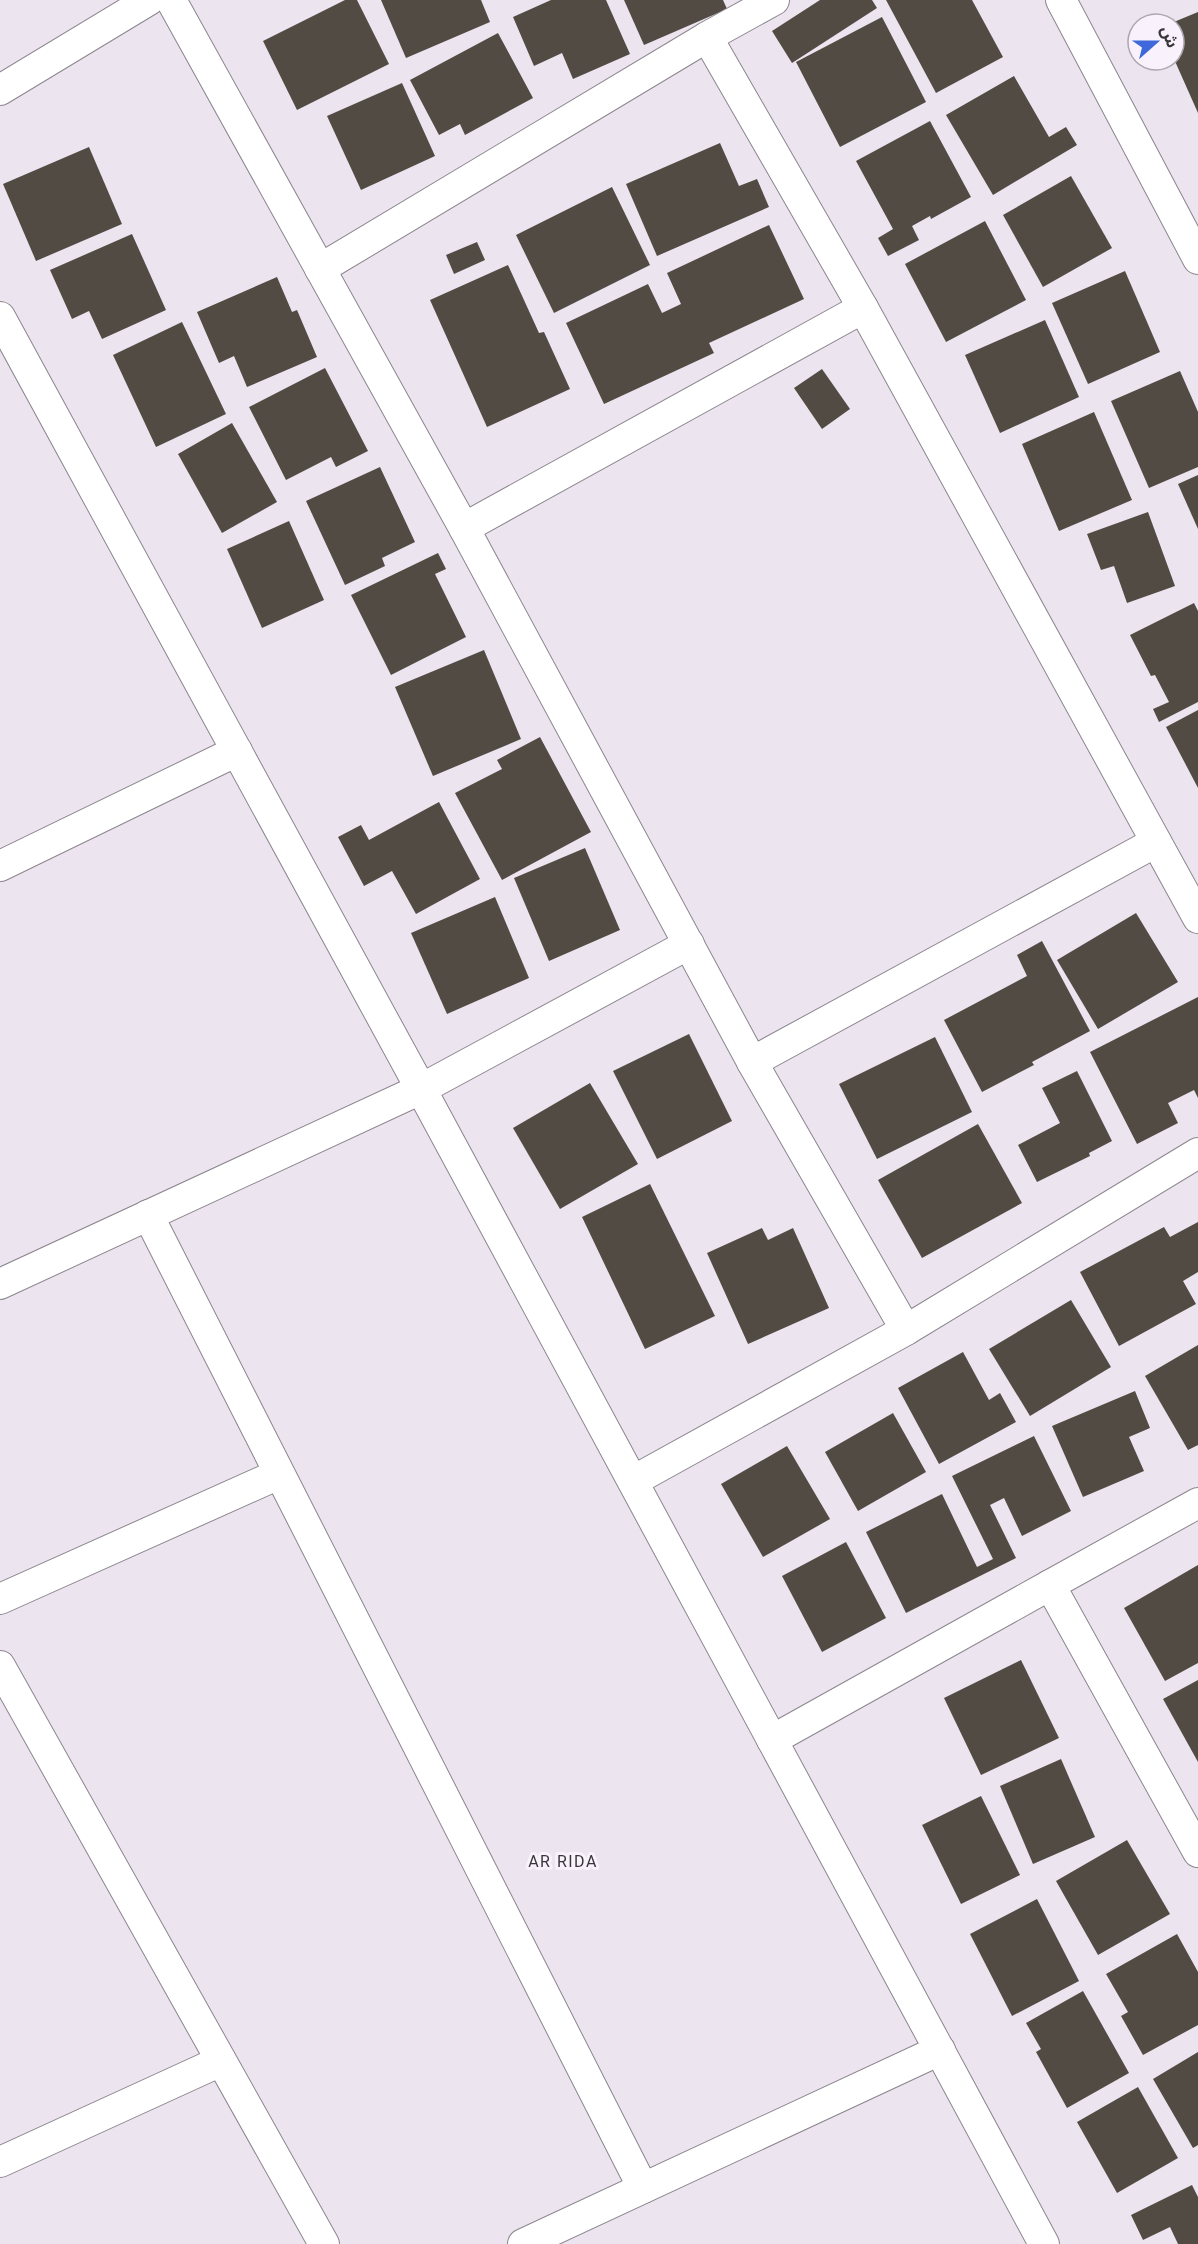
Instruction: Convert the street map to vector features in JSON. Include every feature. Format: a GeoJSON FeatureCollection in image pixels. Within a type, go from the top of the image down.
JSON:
{"type":"FeatureCollection","features":[{"type":"Feature","properties":{"kind":"street"},"geometry":{"type":"LineString","coordinates":[[0,90],[149,0]]}},
{"type":"Feature","properties":{"kind":"street"},"geometry":{"type":"LineString","coordinates":[[171,0],[464,528],[752,1062],[906,1330]]}},
{"type":"Feature","properties":{"kind":"street"},"geometry":{"type":"LineString","coordinates":[[320,269],[707,37],[774,0]]}},
{"type":"Feature","properties":{"kind":"street"},"geometry":{"type":"LineString","coordinates":[[1061,0],[1198,259]]}},
{"type":"Feature","properties":{"kind":"street"},"geometry":{"type":"LineString","coordinates":[[707,37],[862,308],[1198,918]]}},
{"type":"Feature","properties":{"kind":"street"},"geometry":{"type":"LineString","coordinates":[[464,528],[862,308]]}},
{"type":"Feature","properties":{"kind":"street"},"geometry":{"type":"LineString","coordinates":[[0,317],[421,1089],[1044,2244]]}},
{"type":"Feature","properties":{"kind":"street"},"geometry":{"type":"LineString","coordinates":[[0,866],[237,751]]}},
{"type":"Feature","properties":{"kind":"street"},"geometry":{"type":"LineString","coordinates":[[752,1062],[1156,842]]}},
{"type":"Feature","properties":{"kind":"street"},"geometry":{"type":"LineString","coordinates":[[0,1284],[421,1089],[689,944]]}},
{"type":"Feature","properties":{"kind":"street"},"geometry":{"type":"LineString","coordinates":[[633,1481],[906,1330],[1198,1153]]}},
{"type":"Feature","properties":{"kind":"street"},"geometry":{"type":"LineString","coordinates":[[148,1215],[643,2188]]}},
{"type":"Feature","properties":{"kind":"street"},"geometry":{"type":"LineString","coordinates":[[0,1599],[279,1474]]}},
{"type":"Feature","properties":{"kind":"street"},"geometry":{"type":"LineString","coordinates":[[772,1740],[1198,1503]]}},
{"type":"Feature","properties":{"kind":"street"},"geometry":{"type":"LineString","coordinates":[[1050,1585],[1195,1839]]}},
{"type":"Feature","properties":{"kind":"street"},"geometry":{"type":"LineString","coordinates":[[0,1666],[324,2244]]}},
{"type":"Feature","properties":{"kind":"street"},"geometry":{"type":"LineString","coordinates":[[523,2244],[940,2050]]}},
{"type":"Feature","properties":{"kind":"street"},"geometry":{"type":"LineString","coordinates":[[0,2162],[221,2061]]}},
{"type":"Feature","properties":{"kind":"building"},"geometry":{"type":"Polygon","coordinates":[[[345,0],[357,0],[389,64],[297,110],[263,41],[345,0]]]}},
{"type":"Feature","properties":{"kind":"building"},"geometry":{"type":"Polygon","coordinates":[[[381,0],[481,0],[490,22],[406,58],[381,0]]]}},
{"type":"Feature","properties":{"kind":"building"},"geometry":{"type":"Polygon","coordinates":[[[551,0],[606,0],[630,54],[573,79],[562,53],[534,66],[513,17],[551,0]]]}},
{"type":"Feature","properties":{"kind":"building"},"geometry":{"type":"Polygon","coordinates":[[[624,0],[723,0],[727,9],[644,45],[624,0]]]}},
{"type":"Feature","properties":{"kind":"building"},"geometry":{"type":"Polygon","coordinates":[[[820,0],[872,0],[877,8],[792,63],[772,31],[820,0]]]}},
{"type":"Feature","properties":{"kind":"building"},"geometry":{"type":"Polygon","coordinates":[[[886,0],[972,0],[1003,57],[936,93],[886,0]]]}},
{"type":"Feature","properties":{"kind":"building"},"geometry":{"type":"Polygon","coordinates":[[[1198,12],[1198,113],[1180,72],[1186,72],[1186,17],[1198,12]]]}},
{"type":"Feature","properties":{"kind":"building"},"geometry":{"type":"Polygon","coordinates":[[[882,17],[926,102],[840,147],[796,62],[882,17]]]}},
{"type":"Feature","properties":{"kind":"building"},"geometry":{"type":"Polygon","coordinates":[[[498,33],[533,98],[465,135],[460,124],[439,135],[410,80],[498,33]]]}},
{"type":"Feature","properties":{"kind":"building"},"geometry":{"type":"Polygon","coordinates":[[[1014,76],[1049,137],[1066,127],[1077,145],[993,195],[946,115],[1014,76]]]}},
{"type":"Feature","properties":{"kind":"building"},"geometry":{"type":"Polygon","coordinates":[[[402,83],[435,156],[361,190],[327,116],[402,83]]]}},
{"type":"Feature","properties":{"kind":"building"},"geometry":{"type":"Polygon","coordinates":[[[930,121],[971,197],[931,219],[930,216],[912,226],[919,240],[888,256],[878,238],[893,229],[856,161],[930,121]]]}},
{"type":"Feature","properties":{"kind":"building"},"geometry":{"type":"Polygon","coordinates":[[[720,143],[739,186],[757,179],[769,207],[657,256],[626,184],[720,143]]]}},
{"type":"Feature","properties":{"kind":"building"},"geometry":{"type":"Polygon","coordinates":[[[89,147],[122,224],[36,261],[3,184],[89,147]]]}},
{"type":"Feature","properties":{"kind":"building"},"geometry":{"type":"Polygon","coordinates":[[[1071,176],[1112,248],[1043,287],[1003,215],[1071,176]]]}},
{"type":"Feature","properties":{"kind":"building"},"geometry":{"type":"Polygon","coordinates":[[[612,187],[650,265],[554,313],[516,235],[612,187]]]}},
{"type":"Feature","properties":{"kind":"building"},"geometry":{"type":"Polygon","coordinates":[[[985,221],[1026,300],[946,342],[905,264],[985,221]]]}},
{"type":"Feature","properties":{"kind":"building"},"geometry":{"type":"Polygon","coordinates":[[[769,225],[804,299],[709,343],[714,353],[604,404],[566,323],[648,284],[662,313],[681,304],[667,273],[769,225]]]}},
{"type":"Feature","properties":{"kind":"building"},"geometry":{"type":"Polygon","coordinates":[[[132,234],[166,310],[102,339],[89,311],[72,319],[50,270],[132,234]]]}},
{"type":"Feature","properties":{"kind":"building"},"geometry":{"type":"Polygon","coordinates":[[[477,242],[485,260],[454,274],[446,255],[477,242]]]}},
{"type":"Feature","properties":{"kind":"building"},"geometry":{"type":"Polygon","coordinates":[[[508,265],[539,333],[544,332],[570,389],[487,427],[430,300],[508,265]]]}},
{"type":"Feature","properties":{"kind":"building"},"geometry":{"type":"Polygon","coordinates":[[[1125,271],[1160,352],[1088,384],[1052,303],[1125,271]]]}},
{"type":"Feature","properties":{"kind":"building"},"geometry":{"type":"Polygon","coordinates":[[[277,277],[292,312],[297,310],[317,357],[247,387],[234,356],[219,363],[197,312],[277,277]]]}},
{"type":"Feature","properties":{"kind":"building"},"geometry":{"type":"Polygon","coordinates":[[[1045,320],[1079,397],[1000,433],[965,355],[1045,320]]]}},
{"type":"Feature","properties":{"kind":"building"},"geometry":{"type":"Polygon","coordinates":[[[182,322],[226,414],[156,447],[113,355],[182,322]]]}},
{"type":"Feature","properties":{"kind":"building"},"geometry":{"type":"Polygon","coordinates":[[[325,368],[368,451],[336,467],[331,457],[286,480],[249,407],[325,368]]]}},
{"type":"Feature","properties":{"kind":"building"},"geometry":{"type":"Polygon","coordinates":[[[822,369],[850,409],[822,429],[794,388],[822,369]]]}},
{"type":"Feature","properties":{"kind":"building"},"geometry":{"type":"Polygon","coordinates":[[[1180,371],[1198,412],[1198,467],[1149,488],[1111,401],[1180,371]]]}},
{"type":"Feature","properties":{"kind":"building"},"geometry":{"type":"Polygon","coordinates":[[[1094,412],[1132,500],[1059,531],[1022,444],[1094,412]]]}},
{"type":"Feature","properties":{"kind":"building"},"geometry":{"type":"Polygon","coordinates":[[[232,423],[277,502],[222,533],[178,454],[232,423]]]}},
{"type":"Feature","properties":{"kind":"building"},"geometry":{"type":"Polygon","coordinates":[[[380,467],[415,542],[382,558],[385,566],[345,585],[306,501],[380,467]]]}},
{"type":"Feature","properties":{"kind":"building"},"geometry":{"type":"Polygon","coordinates":[[[1198,475],[1198,529],[1178,484],[1198,475]]]}},
{"type":"Feature","properties":{"kind":"building"},"geometry":{"type":"Polygon","coordinates":[[[1148,512],[1175,586],[1127,603],[1114,566],[1101,570],[1087,534],[1148,512]]]}},
{"type":"Feature","properties":{"kind":"building"},"geometry":{"type":"Polygon","coordinates":[[[289,521],[324,600],[262,628],[227,549],[289,521]]]}},
{"type":"Feature","properties":{"kind":"building"},"geometry":{"type":"Polygon","coordinates":[[[438,553],[446,569],[435,574],[466,637],[391,675],[351,595],[438,553]]]}},
{"type":"Feature","properties":{"kind":"building"},"geometry":{"type":"Polygon","coordinates":[[[1194,603],[1198,611],[1198,702],[1159,722],[1153,709],[1169,702],[1155,675],[1151,676],[1130,635],[1194,603]]]}},
{"type":"Feature","properties":{"kind":"building"},"geometry":{"type":"Polygon","coordinates":[[[484,650],[521,739],[433,776],[395,687],[484,650]]]}},
{"type":"Feature","properties":{"kind":"building"},"geometry":{"type":"Polygon","coordinates":[[[1198,710],[1198,788],[1166,727],[1198,710]]]}},
{"type":"Feature","properties":{"kind":"building"},"geometry":{"type":"Polygon","coordinates":[[[540,737],[591,832],[502,880],[455,793],[502,769],[497,760],[540,737]]]}},
{"type":"Feature","properties":{"kind":"building"},"geometry":{"type":"Polygon","coordinates":[[[439,802],[480,879],[416,914],[392,871],[364,886],[338,837],[361,825],[369,840],[439,802]]]}},
{"type":"Feature","properties":{"kind":"building"},"geometry":{"type":"Polygon","coordinates":[[[585,848],[620,930],[549,961],[514,878],[585,848]]]}},
{"type":"Feature","properties":{"kind":"building"},"geometry":{"type":"Polygon","coordinates":[[[495,897],[529,978],[447,1014],[411,933],[495,897]]]}},
{"type":"Feature","properties":{"kind":"building"},"geometry":{"type":"Polygon","coordinates":[[[1136,913],[1178,982],[1098,1029],[1057,960],[1136,913]]]}},
{"type":"Feature","properties":{"kind":"building"},"geometry":{"type":"Polygon","coordinates":[[[1042,941],[1090,1031],[1032,1062],[1034,1065],[982,1092],[944,1020],[1027,976],[1017,955],[1042,941]]]}},
{"type":"Feature","properties":{"kind":"building"},"geometry":{"type":"Polygon","coordinates":[[[1198,997],[1198,1098],[1194,1090],[1168,1103],[1178,1123],[1137,1144],[1090,1052],[1198,997]]]}},
{"type":"Feature","properties":{"kind":"building"},"geometry":{"type":"Polygon","coordinates":[[[689,1034],[732,1121],[657,1159],[613,1071],[689,1034]]]}},
{"type":"Feature","properties":{"kind":"building"},"geometry":{"type":"Polygon","coordinates":[[[935,1037],[972,1112],[877,1159],[839,1084],[935,1037]]]}},
{"type":"Feature","properties":{"kind":"building"},"geometry":{"type":"Polygon","coordinates":[[[1077,1071],[1112,1141],[1089,1153],[1090,1156],[1037,1182],[1018,1145],[1060,1123],[1042,1088],[1077,1071]]]}},
{"type":"Feature","properties":{"kind":"building"},"geometry":{"type":"Polygon","coordinates":[[[590,1083],[638,1164],[560,1209],[513,1128],[590,1083]]]}},
{"type":"Feature","properties":{"kind":"building"},"geometry":{"type":"Polygon","coordinates":[[[978,1124],[1022,1203],[922,1258],[878,1180],[978,1124]]]}},
{"type":"Feature","properties":{"kind":"building"},"geometry":{"type":"Polygon","coordinates":[[[650,1184],[715,1316],[645,1349],[582,1217],[650,1184]]]}},
{"type":"Feature","properties":{"kind":"building"},"geometry":{"type":"Polygon","coordinates":[[[1198,1222],[1198,1272],[1183,1281],[1196,1304],[1119,1346],[1080,1272],[1164,1227],[1170,1237],[1198,1222]]]}},
{"type":"Feature","properties":{"kind":"building"},"geometry":{"type":"Polygon","coordinates":[[[762,1228],[768,1240],[793,1228],[829,1308],[748,1344],[707,1253],[762,1228]]]}},
{"type":"Feature","properties":{"kind":"building"},"geometry":{"type":"Polygon","coordinates":[[[1071,1300],[1111,1367],[1030,1416],[989,1349],[1071,1300]]]}},
{"type":"Feature","properties":{"kind":"building"},"geometry":{"type":"Polygon","coordinates":[[[1198,1345],[1198,1445],[1188,1450],[1145,1376],[1198,1345]]]}},
{"type":"Feature","properties":{"kind":"building"},"geometry":{"type":"Polygon","coordinates":[[[963,1352],[989,1400],[1000,1393],[1016,1422],[939,1464],[898,1388],[963,1352]]]}},
{"type":"Feature","properties":{"kind":"building"},"geometry":{"type":"Polygon","coordinates":[[[1135,1391],[1150,1428],[1129,1437],[1144,1471],[1083,1497],[1052,1426],[1135,1391]]]}},
{"type":"Feature","properties":{"kind":"building"},"geometry":{"type":"Polygon","coordinates":[[[893,1413],[926,1472],[858,1511],[825,1452],[893,1413]]]}},
{"type":"Feature","properties":{"kind":"building"},"geometry":{"type":"Polygon","coordinates":[[[1034,1436],[1071,1511],[1022,1536],[1004,1498],[990,1505],[1016,1558],[906,1613],[866,1532],[942,1494],[977,1567],[993,1559],[952,1476],[1034,1436]]]}},
{"type":"Feature","properties":{"kind":"building"},"geometry":{"type":"Polygon","coordinates":[[[787,1446],[830,1519],[763,1557],[721,1484],[787,1446]]]}},
{"type":"Feature","properties":{"kind":"building"},"geometry":{"type":"Polygon","coordinates":[[[846,1542],[886,1618],[822,1652],[782,1576],[846,1542]]]}},
{"type":"Feature","properties":{"kind":"building"},"geometry":{"type":"Polygon","coordinates":[[[1198,1565],[1198,1663],[1165,1681],[1124,1608],[1198,1565]]]}},
{"type":"Feature","properties":{"kind":"building"},"geometry":{"type":"Polygon","coordinates":[[[1021,1660],[1059,1738],[981,1775],[944,1698],[1021,1660]]]}},
{"type":"Feature","properties":{"kind":"building"},"geometry":{"type":"Polygon","coordinates":[[[1198,1680],[1198,1762],[1163,1699],[1198,1680]]]}},
{"type":"Feature","properties":{"kind":"building"},"geometry":{"type":"Polygon","coordinates":[[[1061,1759],[1095,1837],[1033,1864],[1000,1786],[1061,1759]]]}},
{"type":"Feature","properties":{"kind":"building"},"geometry":{"type":"Polygon","coordinates":[[[981,1796],[1020,1875],[961,1904],[922,1825],[981,1796]]]}},
{"type":"Feature","properties":{"kind":"building"},"geometry":{"type":"Polygon","coordinates":[[[1127,1840],[1170,1914],[1098,1955],[1056,1881],[1127,1840]]]}},
{"type":"Feature","properties":{"kind":"building"},"geometry":{"type":"Polygon","coordinates":[[[1037,1899],[1079,1981],[1012,2016],[970,1934],[1037,1899]]]}},
{"type":"Feature","properties":{"kind":"building"},"geometry":{"type":"Polygon","coordinates":[[[1177,1934],[1198,1972],[1198,2025],[1143,2055],[1121,2016],[1128,2012],[1106,1974],[1177,1934]]]}},
{"type":"Feature","properties":{"kind":"building"},"geometry":{"type":"Polygon","coordinates":[[[1083,1991],[1129,2073],[1067,2108],[1036,2052],[1041,2049],[1026,2023],[1083,1991]]]}},
{"type":"Feature","properties":{"kind":"building"},"geometry":{"type":"Polygon","coordinates":[[[1198,2052],[1198,2145],[1193,2148],[1153,2079],[1198,2052]]]}},
{"type":"Feature","properties":{"kind":"building"},"geometry":{"type":"Polygon","coordinates":[[[1138,2087],[1178,2158],[1117,2193],[1077,2122],[1138,2087]]]}},
{"type":"Feature","properties":{"kind":"building"},"geometry":{"type":"Polygon","coordinates":[[[1192,2185],[1198,2197],[1198,2244],[1178,2244],[1170,2227],[1143,2240],[1131,2215],[1192,2185]]]}},
{"type":"Feature","properties":{"kind":"district","name":"AR RIDA"},"geometry":{"type":"Point","coordinates":[563,1861]}}]}
